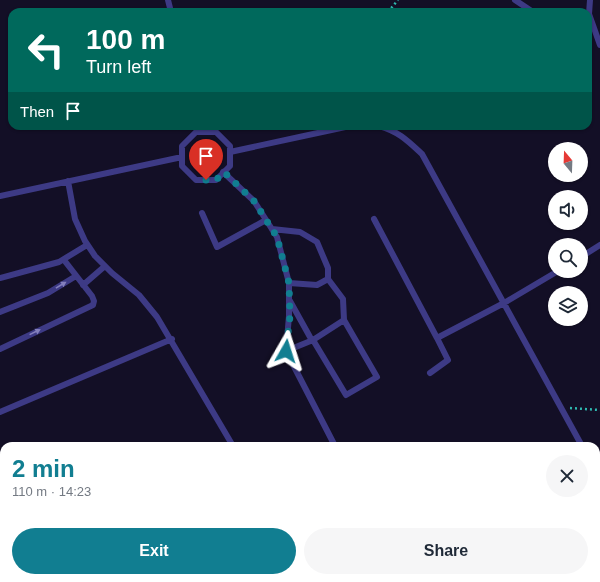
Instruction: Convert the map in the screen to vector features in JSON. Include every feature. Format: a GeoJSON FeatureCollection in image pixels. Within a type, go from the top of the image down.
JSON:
{"type":"FeatureCollection","features":[{"type":"Feature","properties":{"kind":"lane"},"geometry":{"type":"LineString","coordinates":[[515,0],[527,8]]}},
{"type":"Feature","properties":{"kind":"lane"},"geometry":{"type":"LineString","coordinates":[[592,22],[600,45]]}},
{"type":"Feature","properties":{"kind":"lane"},"geometry":{"type":"LineString","coordinates":[[194,130],[182,146],[182,166],[196,180],[216,180],[230,166],[230,146],[216,132],[202,130]]}},
{"type":"Feature","properties":{"kind":"lane"},"geometry":{"type":"LineString","coordinates":[[230,152],[332,130]]}},
{"type":"Feature","properties":{"kind":"lane"},"geometry":{"type":"LineString","coordinates":[[392,130],[407,140],[422,154],[580,442]]}},
{"type":"Feature","properties":{"kind":"lane"},"geometry":{"type":"LineString","coordinates":[[0,196],[182,157]]}},
{"type":"Feature","properties":{"kind":"lane"},"geometry":{"type":"LineString","coordinates":[[224,172],[254,201],[277,237],[289,283],[290,316],[286,351],[333,442]]}},
{"type":"Feature","properties":{"kind":"lane"},"geometry":{"type":"LineString","coordinates":[[68,181],[75,219],[86,243],[95,256],[139,295],[158,316],[231,442]]}},
{"type":"Feature","properties":{"kind":"lane"},"geometry":{"type":"LineString","coordinates":[[202,213],[217,248],[266,220]]}},
{"type":"Feature","properties":{"kind":"lane"},"geometry":{"type":"LineString","coordinates":[[374,220],[448,360],[430,372]]}},
{"type":"Feature","properties":{"kind":"lane"},"geometry":{"type":"LineString","coordinates":[[272,229],[300,232],[317,242],[328,268],[328,279],[343,299],[344,320],[377,377],[346,395],[290,300]]}},
{"type":"Feature","properties":{"kind":"lane"},"geometry":{"type":"LineString","coordinates":[[0,278],[64,260],[86,243]]}},
{"type":"Feature","properties":{"kind":"lane"},"geometry":{"type":"LineString","coordinates":[[588,253],[600,245]]}},
{"type":"Feature","properties":{"kind":"lane"},"geometry":{"type":"LineString","coordinates":[[0,349],[93,305],[94,301],[64,260]]}},
{"type":"Feature","properties":{"kind":"lane"},"geometry":{"type":"LineString","coordinates":[[83,285],[105,266]]}},
{"type":"Feature","properties":{"kind":"lane"},"geometry":{"type":"LineString","coordinates":[[0,312],[48,293],[76,276]]}},
{"type":"Feature","properties":{"kind":"lane"},"geometry":{"type":"LineString","coordinates":[[437,338],[504,303],[548,277]]}},
{"type":"Feature","properties":{"kind":"lane"},"geometry":{"type":"LineString","coordinates":[[289,283],[317,285],[328,279]]}},
{"type":"Feature","properties":{"kind":"lane"},"geometry":{"type":"LineString","coordinates":[[286,351],[313,340],[344,320]]}},
{"type":"Feature","properties":{"kind":"lane"},"geometry":{"type":"LineString","coordinates":[[0,412],[172,339]]}},
{"type":"Feature","properties":{"kind":"path"},"geometry":{"type":"LineString","coordinates":[[391,8],[398,0]]}},
{"type":"Feature","properties":{"kind":"path"},"geometry":{"type":"LineString","coordinates":[[562,408],[598,408],[600,410]]}},
{"type":"Feature","properties":{"kind":"route"},"geometry":{"type":"LineString","coordinates":[[206,180],[216,180],[224,172],[254,201],[277,237],[289,283],[290,316],[286,351]]}}]}
